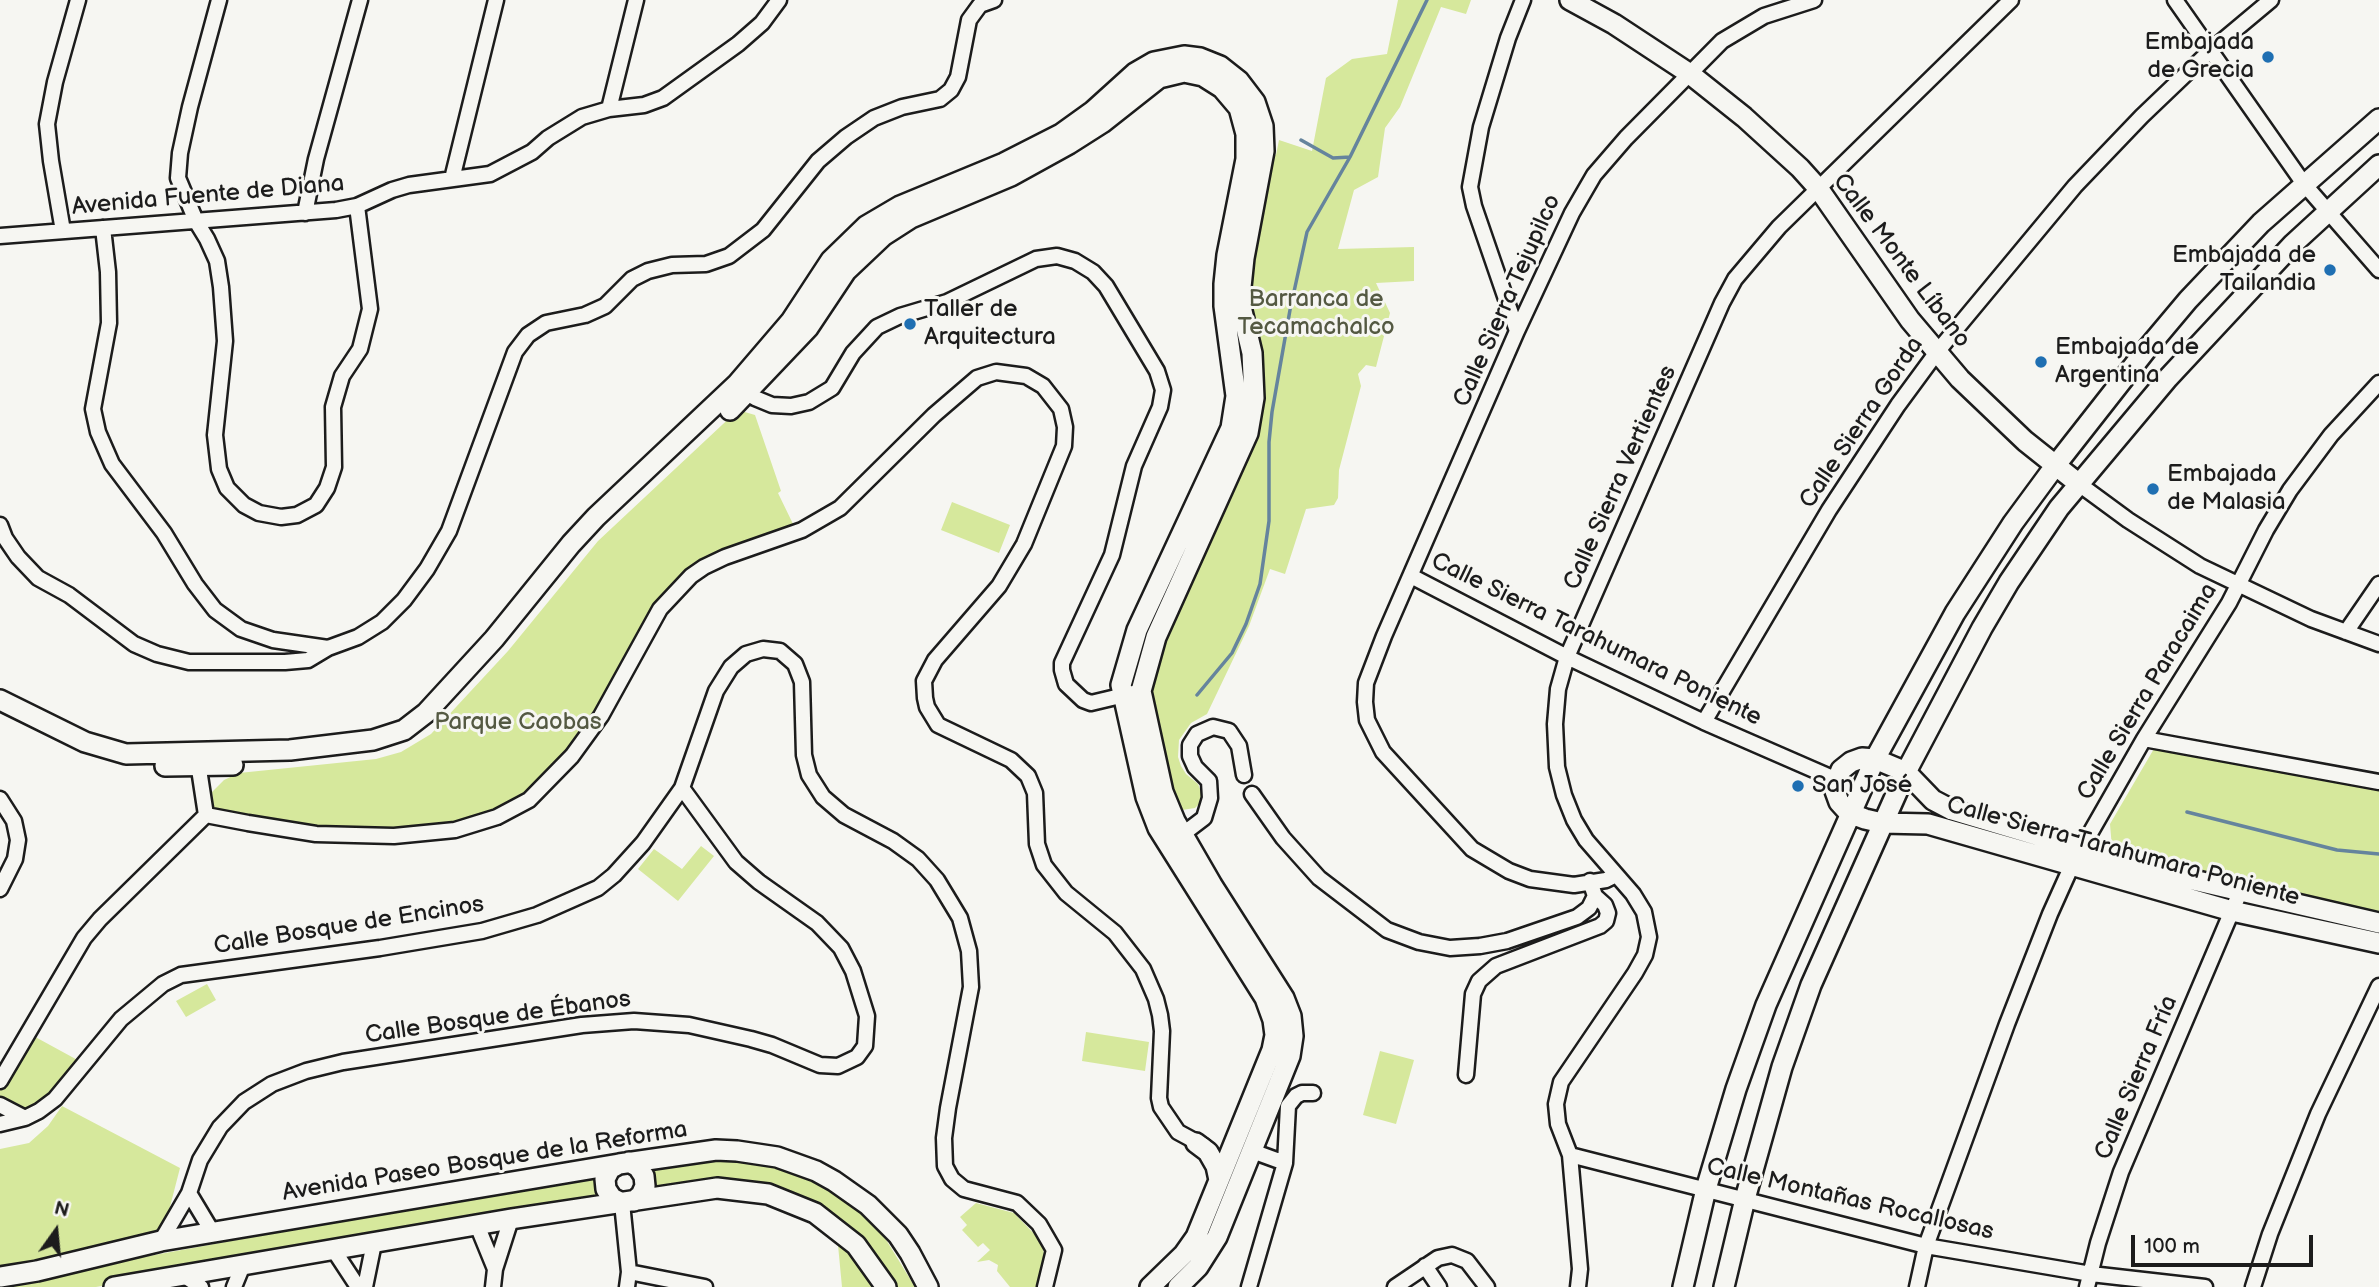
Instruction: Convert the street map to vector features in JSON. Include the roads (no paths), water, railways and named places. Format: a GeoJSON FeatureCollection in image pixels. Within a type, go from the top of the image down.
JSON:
{"type":"FeatureCollection","features":[{"type":"Feature","properties":{"kind":"street"},"geometry":{"type":"LineString","coordinates":[[63,231],[47,124],[55,82],[78,0]]}},
{"type":"Feature","properties":{"kind":"street"},"geometry":{"type":"LineString","coordinates":[[219,0],[180,153],[178,178],[217,261],[221,287],[225,341],[215,435],[219,468],[227,488],[244,505],[259,513],[281,517],[297,515],[316,505],[327,488],[334,467],[333,407],[342,376],[360,349],[370,309],[357,206]]}},
{"type":"Feature","properties":{"kind":"street"},"geometry":{"type":"LineString","coordinates":[[305,213],[316,159],[360,0]]}},
{"type":"Feature","properties":{"kind":"street"},"geometry":{"type":"LineString","coordinates":[[452,179],[496,0]]}},
{"type":"Feature","properties":{"kind":"street"},"geometry":{"type":"LineString","coordinates":[[609,109],[636,0]]}},
{"type":"Feature","properties":{"kind":"street","name":"Avenida Fuente de Diana"},"geometry":{"type":"LineString","coordinates":[[0,236],[305,213],[357,206],[392,190],[490,174],[513,164],[567,125],[583,117],[663,98],[738,44],[762,23],[779,0]]}},
{"type":"Feature","properties":{"kind":"street"},"geometry":{"type":"LineString","coordinates":[[0,525],[18,557],[38,578],[69,595],[134,644],[156,654],[189,662],[285,662],[307,660],[328,648],[358,637],[382,622],[404,600],[427,569],[449,531],[515,352],[528,335],[546,323],[585,316],[606,306],[632,279],[648,271],[672,265],[706,264],[729,256],[763,230],[818,161],[846,137],[874,118],[902,107],[940,99],[951,90],[958,76],[969,20],[980,5],[994,0]]}},
{"type":"Feature","properties":{"kind":"street"},"geometry":{"type":"LineString","coordinates":[[1517,331],[1470,187],[1481,127],[1508,38],[1523,0]]}},
{"type":"Feature","properties":{"kind":"street","name":"Calle Monte Líbano"},"geometry":{"type":"LineString","coordinates":[[1570,0],[1614,24],[1690,74],[1744,117],[1818,188],[1910,320],[1937,352],[1976,395],[2055,466],[2170,547],[2238,586],[2379,644]]}},
{"type":"Feature","properties":{"kind":"street","name":"Calle Sierra Tejupilco"},"geometry":{"type":"LineString","coordinates":[[1616,875],[1606,880],[1574,885],[1530,878],[1509,871],[1472,849],[1383,752],[1367,720],[1366,683],[1517,331],[1572,213],[1594,174],[1722,41],[1785,4],[1814,0]]}},
{"type":"Feature","properties":{"kind":"street","name":"Calle Sierra Vertientes"},"geometry":{"type":"LineString","coordinates":[[1578,1287],[1580,1269],[1570,1155],[1558,1124],[1556,1104],[1561,1082],[1635,973],[1645,955],[1649,937],[1644,912],[1633,894],[1586,840],[1574,820],[1557,767],[1554,744],[1555,714],[1558,689],[1567,657],[1728,291],[1756,251],[2011,0]]}},
{"type":"Feature","properties":{"kind":"street"},"geometry":{"type":"LineString","coordinates":[[2175,0],[2304,184],[2379,270]]}},
{"type":"Feature","properties":{"kind":"street","name":"Calle Sierra Gorda"},"geometry":{"type":"LineString","coordinates":[[1704,722],[1829,510],[1898,405],[1937,352],[2075,186],[2166,91],[2271,0]]}},
{"type":"Feature","properties":{"kind":"street"},"geometry":{"type":"LineString","coordinates":[[0,714],[79,753],[103,762],[135,767],[373,740],[394,735],[426,713],[494,639],[526,609],[596,517],[742,389],[831,260],[866,226],[900,206],[1004,163],[1061,134],[1140,80],[1154,62],[1184,56],[1200,58],[1220,66],[1239,81],[1255,102],[1263,125],[1264,151],[1241,287],[1242,311],[1252,353],[1254,398],[1248,433],[1132,693],[1146,797],[1158,828],[1284,998],[1293,1026],[1290,1056],[1243,1155],[1212,1248],[1178,1287]]}},
{"type":"Feature","properties":{"kind":"street"},"geometry":{"type":"LineString","coordinates":[[1140,80],[1184,72],[1203,76],[1222,88],[1239,108],[1247,134],[1246,159],[1224,284],[1224,306],[1236,396],[1231,428],[1138,630],[1121,685],[1132,693],[1163,792],[1175,821],[1212,885],[1265,998],[1275,1027],[1272,1050],[1239,1132],[1243,1155]]}},
{"type":"Feature","properties":{"kind":"street"},"geometry":{"type":"LineString","coordinates":[[1683,1287],[1706,1189],[1736,1089],[1766,1004],[1875,759],[1981,570],[2055,466],[2188,300],[2222,262],[2304,184],[2379,120]]}},
{"type":"Feature","properties":{"kind":"street"},"geometry":{"type":"LineString","coordinates":[[1724,1287],[1745,1199],[1797,1022],[1826,948],[1906,772],[2009,582],[2059,508],[2213,329],[2293,244],[2379,165]]}},
{"type":"Feature","properties":{"kind":"street"},"geometry":{"type":"LineString","coordinates":[[103,228],[108,272],[109,323],[93,409],[98,432],[112,464],[164,533],[195,584],[215,610],[241,629],[273,640],[328,648]]}},
{"type":"Feature","properties":{"kind":"street"},"geometry":{"type":"LineString","coordinates":[[742,389],[763,402],[782,406],[800,404],[817,398],[832,387],[853,353],[877,327],[900,316],[947,302],[1036,259],[1066,258],[1093,272],[1105,286],[1157,371],[1163,390],[1160,407],[1134,466],[1112,555],[1062,663],[1066,684],[1083,700],[1091,703],[1132,693]]}},
{"type":"Feature","properties":{"kind":"street"},"geometry":{"type":"LineString","coordinates":[[1232,356],[1252,353]]}},
{"type":"Feature","properties":{"kind":"street"},"geometry":{"type":"LineString","coordinates":[[206,814],[302,832],[344,836],[394,836],[469,827],[513,809],[544,786],[572,756],[601,716],[660,609],[691,576],[725,557],[802,530],[840,508],[934,415],[977,378],[1006,372],[1026,376],[1043,386],[1061,409],[1065,427],[1064,446],[1024,544],[999,586],[934,660],[924,681],[925,698],[938,725],[1011,760],[1028,776],[1035,793],[1037,844],[1044,865],[1066,893],[1126,944],[1151,984],[1161,1031],[1158,1098],[1161,1107],[1178,1132],[1208,1153],[1216,1166],[1219,1180]]}},
{"type":"Feature","properties":{"kind":"street","name":"Calle Sierra Paracaima"},"geometry":{"type":"LineString","coordinates":[[1917,1287],[1926,1246],[2031,960],[2077,857],[2144,739],[2238,586],[2290,490],[2331,435],[2379,383]]}},
{"type":"Feature","properties":{"kind":"street","name":"Calle Sierra Tarahumara Poniente"},"geometry":{"type":"LineString","coordinates":[[1411,576],[1567,657],[1704,722],[1837,780]]}},
{"type":"Feature","properties":{"kind":"street"},"geometry":{"type":"LineString","coordinates":[[2346,632],[2379,584]]}},
{"type":"Feature","properties":{"kind":"street","name":"Calle Bosque de Encinos"},"geometry":{"type":"LineString","coordinates":[[0,1124],[25,1118],[55,1099],[121,1019],[155,989],[171,979],[191,972],[482,931],[537,915],[589,893],[614,875],[643,843],[682,788],[716,691],[731,667],[746,654],[763,649],[779,651],[795,664],[802,682],[804,755],[809,775],[823,797],[844,815],[892,841],[918,859],[937,880],[960,918],[969,951],[971,987],[945,1128],[945,1166],[953,1179],[964,1189],[1017,1203],[1040,1224],[1054,1250],[1045,1287]]}},
{"type":"Feature","properties":{"kind":"street"},"geometry":{"type":"LineString","coordinates":[[0,700],[106,750],[136,755],[197,758]]}},
{"type":"Feature","properties":{"kind":"street"},"geometry":{"type":"LineString","coordinates":[[1184,834],[1204,818],[1210,798],[1209,781],[1195,767],[1189,756],[1190,744],[1196,734],[1213,727],[1229,732],[1239,746],[1244,775]]}},
{"type":"Feature","properties":{"kind":"street"},"geometry":{"type":"LineString","coordinates":[[2144,739],[2379,782]]}},
{"type":"Feature","properties":{"kind":"street"},"geometry":{"type":"LineString","coordinates":[[197,758],[206,814]]}},
{"type":"Feature","properties":{"kind":"street"},"geometry":{"type":"LineString","coordinates":[[1849,813],[1839,802],[1835,791],[1837,780],[1842,770],[1851,762],[1862,758],[1875,759]]}},
{"type":"Feature","properties":{"kind":"street","name":"Calle Sierra Tarahumara Poniente"},"geometry":{"type":"LineString","coordinates":[[1875,759],[1906,772],[1933,800],[1952,810],[2077,857],[2232,911],[2379,943]]}},
{"type":"Feature","properties":{"kind":"street","name":"Calle Bosque de Ébanos"},"geometry":{"type":"LineString","coordinates":[[161,1241],[189,1193],[200,1160],[220,1128],[244,1102],[272,1084],[306,1071],[343,1062],[583,1025],[634,1021],[689,1025],[751,1039],[820,1065],[842,1065],[857,1057],[865,1046],[867,1016],[853,971],[841,948],[817,923],[759,882],[736,862],[682,788]]}},
{"type":"Feature","properties":{"kind":"street"},"geometry":{"type":"LineString","coordinates":[[1252,794],[1283,838],[1319,878],[1387,930],[1419,942],[1450,948],[1507,941],[1577,917],[1589,908],[1595,896]]}},
{"type":"Feature","properties":{"kind":"street"},"geometry":{"type":"LineString","coordinates":[[0,799],[14,821],[18,840],[15,859],[0,889]]}},
{"type":"Feature","properties":{"kind":"street","name":"Calle Sierra Tarahumara Poniente"},"geometry":{"type":"LineString","coordinates":[[1849,813],[1882,823],[1928,824],[2163,873],[2379,923]]}},
{"type":"Feature","properties":{"kind":"street"},"geometry":{"type":"LineString","coordinates":[[0,1081],[84,937],[206,814]]}},
{"type":"Feature","properties":{"kind":"street"},"geometry":{"type":"LineString","coordinates":[[1466,1075],[1472,1003],[1479,981],[1496,966],[1600,926],[1606,921],[1608,913],[1605,905],[1595,896],[1590,881]]}},
{"type":"Feature","properties":{"kind":"street","name":"Calle Sierra Fría"},"geometry":{"type":"LineString","coordinates":[[2089,1281],[2122,1172],[2240,892]]}},
{"type":"Feature","properties":{"kind":"street"},"geometry":{"type":"LineString","coordinates":[[2253,1287],[2274,1224],[2318,1114],[2379,986]]}},
{"type":"Feature","properties":{"kind":"street"},"geometry":{"type":"LineString","coordinates":[[1249,1287],[1285,1163],[1288,1106],[1296,1096],[1313,1093]]}},
{"type":"Feature","properties":{"kind":"street"},"geometry":{"type":"LineString","coordinates":[[0,1105],[25,1118]]}},
{"type":"Feature","properties":{"kind":"street"},"geometry":{"type":"LineString","coordinates":[[1196,1143],[1226,1138],[1239,1132]]}},
{"type":"Feature","properties":{"kind":"street"},"geometry":{"type":"LineString","coordinates":[[1196,1143],[1285,1163]]}},
{"type":"Feature","properties":{"kind":"street","name":"Avenida Paseo Bosque de la Reforma"},"geometry":{"type":"LineString","coordinates":[[0,1277],[37,1271],[161,1241],[624,1163],[695,1152],[737,1151],[777,1157],[816,1171],[852,1192],[883,1219],[910,1253],[928,1287]]}},
{"type":"Feature","properties":{"kind":"street"},"geometry":{"type":"LineString","coordinates":[[1150,1287],[1190,1247],[1219,1180],[1243,1155]]}},
{"type":"Feature","properties":{"kind":"street","name":"Calle Montañas Rocallosas"},"geometry":{"type":"LineString","coordinates":[[1570,1155],[1926,1246],[2089,1281],[2205,1287]]}},
{"type":"Feature","properties":{"kind":"street"},"geometry":{"type":"LineString","coordinates":[[624,1163],[638,1167],[644,1176],[645,1186],[641,1195],[628,1202],[612,1198],[606,1189],[605,1179],[610,1169],[624,1163]]}},
{"type":"Feature","properties":{"kind":"street"},"geometry":{"type":"LineString","coordinates":[[114,1287],[511,1219],[717,1188],[751,1190],[784,1199],[815,1213],[843,1233],[868,1258],[886,1287]]}},
{"type":"Feature","properties":{"kind":"street"},"geometry":{"type":"LineString","coordinates":[[189,1193],[213,1233]]}},
{"type":"Feature","properties":{"kind":"street"},"geometry":{"type":"LineString","coordinates":[[628,1202],[628,1280],[705,1287]]}},
{"type":"Feature","properties":{"kind":"street"},"geometry":{"type":"LineString","coordinates":[[494,1287],[495,1269],[511,1219]]}},
{"type":"Feature","properties":{"kind":"street"},"geometry":{"type":"LineString","coordinates":[[477,1225],[495,1269]]}},
{"type":"Feature","properties":{"kind":"street"},"geometry":{"type":"LineString","coordinates":[[365,1287],[374,1243]]}},
{"type":"Feature","properties":{"kind":"street"},"geometry":{"type":"LineString","coordinates":[[333,1249],[358,1287]]}},
{"type":"Feature","properties":{"kind":"street"},"geometry":{"type":"LineString","coordinates":[[1395,1287],[1438,1258],[1452,1255],[1467,1261],[1487,1287]]}},
{"type":"Feature","properties":{"kind":"street"},"geometry":{"type":"LineString","coordinates":[[233,1287],[243,1265]]}},
{"type":"Feature","properties":{"kind":"street"},"geometry":{"type":"LineString","coordinates":[[1425,1266],[1439,1287]]}},
{"type":"Feature","properties":{"kind":"street"},"geometry":{"type":"LineString","coordinates":[[183,1275],[201,1287]]}},
{"type":"Feature","properties":{"kind":"waterway"},"geometry":{"type":"LineString","coordinates":[[1197,695],[1232,653],[1260,584],[1269,521],[1269,442],[1272,412],[1307,232],[1350,157],[1427,0]]}},
{"type":"Feature","properties":{"kind":"waterway"},"geometry":{"type":"LineString","coordinates":[[1301,140],[1333,158],[1350,157]]}},
{"type":"Feature","properties":{"kind":"waterway"},"geometry":{"type":"LineString","coordinates":[[2187,812],[2337,850],[2379,854]]}},
{"type":"Feature","properties":{"kind":"place","name":"Embajada de Grecia"},"geometry":{"type":"Point","coordinates":[2268,57]}},
{"type":"Feature","properties":{"kind":"place","name":"Embajada de Tailandia"},"geometry":{"type":"Point","coordinates":[2330,270]}},
{"type":"Feature","properties":{"kind":"place","name":"Taller de Arquitectura"},"geometry":{"type":"Point","coordinates":[910,324]}},
{"type":"Feature","properties":{"kind":"place","name":"Embajada de Argentina"},"geometry":{"type":"Point","coordinates":[2041,362]}},
{"type":"Feature","properties":{"kind":"place","name":"Embajada de Malasia"},"geometry":{"type":"Point","coordinates":[2153,489]}},
{"type":"Feature","properties":{"kind":"place","name":"San José"},"geometry":{"type":"Point","coordinates":[1798,786]}},
{"type":"Feature","properties":{"kind":"park label","name":"Barranca de Tecamachalco"},"geometry":{"type":"Point","coordinates":[1316,314]}},
{"type":"Feature","properties":{"kind":"park label","name":"Parque Caobas"},"geometry":{"type":"Point","coordinates":[518,723]}}]}
